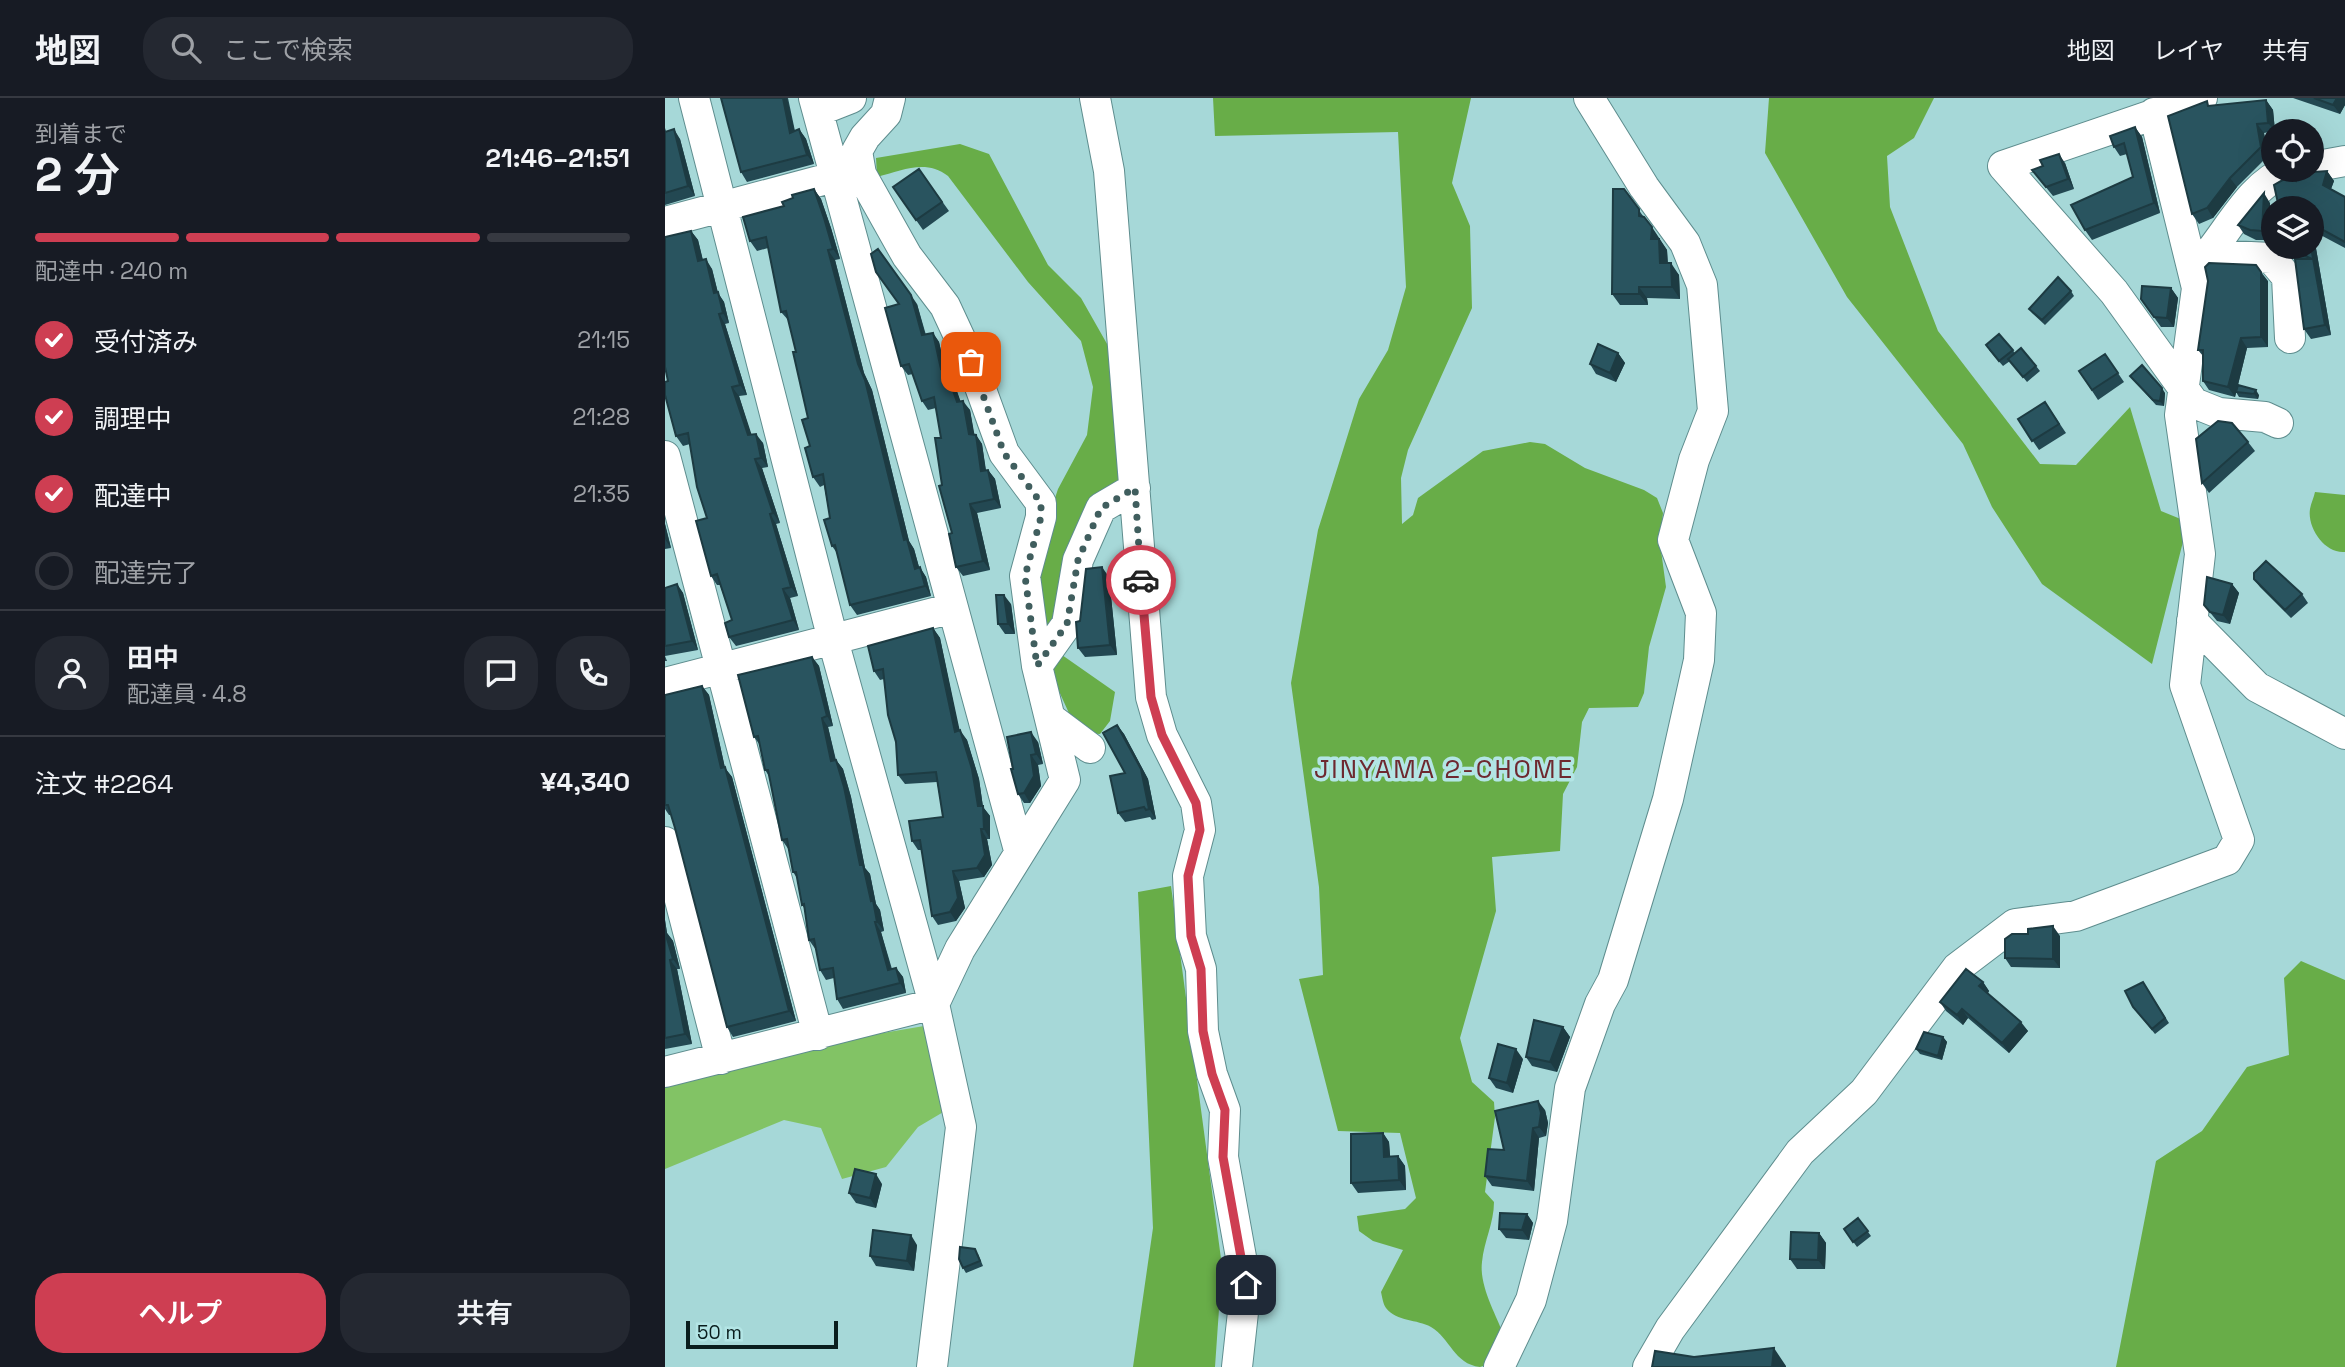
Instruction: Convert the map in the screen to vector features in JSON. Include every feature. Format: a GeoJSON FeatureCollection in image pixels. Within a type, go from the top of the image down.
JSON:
{"type":"FeatureCollection","features":[{"type":"Feature","properties":{"kind":"street"},"geometry":{"type":"LineString","coordinates":[[694,98],[833,640],[934,1004],[961,1127],[932,1367]]}},
{"type":"Feature","properties":{"kind":"street"},"geometry":{"type":"LineString","coordinates":[[851,98],[816,104],[1019,850]]}},
{"type":"Feature","properties":{"kind":"street"},"geometry":{"type":"LineString","coordinates":[[665,1072],[934,1004],[960,949],[1019,850],[1065,780],[1037,666],[1025,576],[1041,517],[1041,503],[1004,453],[971,362],[945,306],[907,256],[861,174],[857,152],[865,137],[886,114],[890,98]]}},
{"type":"Feature","properties":{"kind":"street"},"geometry":{"type":"LineString","coordinates":[[1095,98],[1109,171],[1151,697],[1162,735],[1196,803],[1200,830],[1188,876],[1191,936],[1201,969],[1203,1031],[1212,1074],[1225,1110],[1223,1157],[1246,1285],[1237,1367]]}},
{"type":"Feature","properties":{"kind":"street"},"geometry":{"type":"LineString","coordinates":[[1499,1367],[1531,1300],[1552,1221],[1570,1088],[1600,1004],[1613,980],[1668,799],[1699,660],[1701,613],[1673,540],[1694,460],[1713,411],[1702,285],[1685,243],[1644,187],[1589,98]]}},
{"type":"Feature","properties":{"kind":"street"},"geometry":{"type":"LineString","coordinates":[[2202,98],[2003,166],[2114,292],[2194,403],[2219,413],[2265,416],[2278,423]]}},
{"type":"Feature","properties":{"kind":"street"},"geometry":{"type":"LineString","coordinates":[[2154,113],[2202,263]]}},
{"type":"Feature","properties":{"kind":"street"},"geometry":{"type":"LineString","coordinates":[[2324,165],[2345,161]]}},
{"type":"Feature","properties":{"kind":"street"},"geometry":{"type":"LineString","coordinates":[[665,222],[834,177]]}},
{"type":"Feature","properties":{"kind":"street"},"geometry":{"type":"LineString","coordinates":[[1648,1367],[1670,1329],[1800,1152],[1864,1092],[1957,968],[2015,924],[2076,916],[2227,860],[2239,841],[2185,685],[2200,554],[2180,415],[2202,263],[2250,200],[2267,182]]}},
{"type":"Feature","properties":{"kind":"street"},"geometry":{"type":"LineString","coordinates":[[2202,263],[2271,258],[2287,277],[2290,338]]}},
{"type":"Feature","properties":{"kind":"street"},"geometry":{"type":"LineString","coordinates":[[665,456],[678,561],[721,668],[818,1035]]}},
{"type":"Feature","properties":{"kind":"street"},"geometry":{"type":"LineString","coordinates":[[1037,666],[1067,624],[1078,560],[1101,508],[1135,488]]}},
{"type":"Feature","properties":{"kind":"street"},"geometry":{"type":"LineString","coordinates":[[665,683],[953,608]]}},
{"type":"Feature","properties":{"kind":"street"},"geometry":{"type":"LineString","coordinates":[[2192,621],[2257,687],[2345,734]]}},
{"type":"Feature","properties":{"kind":"street"},"geometry":{"type":"LineString","coordinates":[[1050,718],[1090,748]]}},
{"type":"Feature","properties":{"kind":"street"},"geometry":{"type":"LineString","coordinates":[[665,842],[721,1059]]}},
{"type":"Feature","properties":{"kind":"green space"},"geometry":{"type":"Polygon","coordinates":[[[1213,98],[1471,98],[1452,183],[1470,226],[1472,308],[1408,450],[1401,478],[1402,524],[1413,515],[1418,498],[1483,451],[1530,442],[1545,444],[1585,468],[1644,490],[1657,498],[1663,513],[1660,543],[1666,587],[1649,647],[1644,693],[1638,707],[1589,708],[1582,722],[1577,767],[1563,794],[1560,851],[1492,857],[1496,911],[1460,1038],[1472,1082],[1494,1102],[1495,1117],[1485,1192],[1494,1202],[1494,1210],[1483,1254],[1482,1271],[1486,1290],[1504,1336],[1492,1363],[1480,1367],[1464,1361],[1431,1327],[1396,1316],[1385,1306],[1381,1292],[1403,1250],[1373,1241],[1359,1231],[1357,1216],[1405,1209],[1416,1198],[1400,1133],[1338,1131],[1299,979],[1323,975],[1319,887],[1291,683],[1318,530],[1359,399],[1388,350],[1406,287],[1398,132],[1215,136],[1213,98]]]}},
{"type":"Feature","properties":{"kind":"green space"},"geometry":{"type":"Polygon","coordinates":[[[1769,98],[1934,98],[1914,138],[1887,156],[1890,207],[1938,331],[2040,464],[2076,465],[2130,407],[2161,511],[2188,522],[2152,664],[2042,584],[1992,507],[1963,444],[1847,297],[1765,153],[1769,98]]]}},
{"type":"Feature","properties":{"kind":"green space"},"geometry":{"type":"Polygon","coordinates":[[[960,144],[989,154],[1048,265],[1081,298],[1119,365],[1127,479],[1102,500],[1062,655],[1115,692],[1110,721],[1100,734],[1084,733],[1073,722],[1053,678],[1034,561],[1058,489],[1087,435],[1093,387],[1081,341],[1028,282],[948,176],[923,167],[877,177],[876,158],[960,144]]]}},
{"type":"Feature","properties":{"kind":"green space"},"geometry":{"type":"Polygon","coordinates":[[[2315,492],[2345,495],[2345,552],[2331,549],[2314,531],[2310,507],[2315,492]]]}},
{"type":"Feature","properties":{"kind":"green space"},"geometry":{"type":"Polygon","coordinates":[[[1171,886],[1222,1266],[1215,1367],[1133,1367],[1153,1228],[1138,892],[1171,886]]]}},
{"type":"Feature","properties":{"kind":"green space"},"geometry":{"type":"Polygon","coordinates":[[[2301,961],[2345,980],[2345,1367],[2116,1367],[2156,1161],[2202,1131],[2247,1067],[2289,1055],[2284,978],[2301,961]]]}},
{"type":"Feature","properties":{"kind":"green space"},"geometry":{"type":"Polygon","coordinates":[[[924,1026],[945,1111],[918,1127],[886,1167],[842,1179],[821,1128],[784,1120],[665,1169],[665,1070],[924,1026]]]}},
{"type":"Feature","properties":{"kind":"building"},"geometry":{"type":"Polygon","coordinates":[[[721,98],[783,98],[790,133],[799,129],[807,155],[741,172],[721,98]]]}},
{"type":"Feature","properties":{"kind":"building"},"geometry":{"type":"Polygon","coordinates":[[[2314,98],[2337,98],[2333,105],[2314,98]]]}},
{"type":"Feature","properties":{"kind":"building"},"geometry":{"type":"Polygon","coordinates":[[[2266,100],[2268,119],[2261,119],[2261,124],[2257,124],[2261,147],[2230,178],[2207,208],[2192,214],[2168,116],[2207,101],[2208,106],[2266,100]]]}},
{"type":"Feature","properties":{"kind":"building"},"geometry":{"type":"Polygon","coordinates":[[[2135,127],[2154,203],[2085,230],[2071,205],[2133,177],[2124,143],[2114,147],[2110,136],[2135,127]]]}},
{"type":"Feature","properties":{"kind":"building"},"geometry":{"type":"Polygon","coordinates":[[[674,129],[688,186],[665,193],[665,132],[674,129]]]}},
{"type":"Feature","properties":{"kind":"building"},"geometry":{"type":"Polygon","coordinates":[[[2059,154],[2068,179],[2046,187],[2032,170],[2043,166],[2040,160],[2059,154]]]}},
{"type":"Feature","properties":{"kind":"building"},"geometry":{"type":"Polygon","coordinates":[[[919,169],[942,202],[916,220],[893,187],[919,169]]]}},
{"type":"Feature","properties":{"kind":"building"},"geometry":{"type":"Polygon","coordinates":[[[2279,182],[2324,182],[2323,185],[2345,197],[2345,242],[2324,231],[2324,196],[2276,196],[2274,185],[2279,182]]]}},
{"type":"Feature","properties":{"kind":"building"},"geometry":{"type":"Polygon","coordinates":[[[814,189],[833,249],[828,250],[858,364],[865,380],[904,540],[907,539],[915,569],[920,567],[925,586],[850,605],[835,545],[832,546],[824,520],[830,518],[823,474],[813,477],[805,448],[810,446],[802,420],[808,418],[793,352],[796,352],[786,311],[781,312],[766,237],[750,241],[743,217],[784,206],[782,202],[793,198],[792,195],[814,189]]]}},
{"type":"Feature","properties":{"kind":"building"},"geometry":{"type":"Polygon","coordinates":[[[1613,189],[1624,189],[1639,209],[1639,216],[1644,217],[1652,227],[1651,239],[1659,239],[1660,263],[1671,263],[1672,287],[1639,287],[1639,294],[1612,294],[1613,189]]]}},
{"type":"Feature","properties":{"kind":"building"},"geometry":{"type":"Polygon","coordinates":[[[2261,197],[2261,231],[2238,225],[2261,197]]]}},
{"type":"Feature","properties":{"kind":"building"},"geometry":{"type":"Polygon","coordinates":[[[691,231],[698,261],[706,259],[714,293],[718,292],[723,313],[719,314],[740,385],[732,387],[748,435],[756,434],[761,458],[755,459],[773,513],[770,514],[791,587],[783,589],[793,620],[729,637],[725,623],[732,620],[717,574],[711,576],[696,521],[707,518],[697,487],[688,433],[676,436],[665,395],[665,382],[668,381],[665,367],[665,237],[691,231]]]}},
{"type":"Feature","properties":{"kind":"building"},"geometry":{"type":"Polygon","coordinates":[[[878,249],[911,295],[922,335],[933,333],[941,369],[945,368],[957,402],[963,401],[969,434],[976,435],[981,471],[988,470],[994,499],[970,504],[983,561],[956,567],[949,534],[952,533],[939,486],[942,485],[935,438],[941,438],[934,397],[922,401],[909,364],[901,366],[885,308],[899,304],[876,272],[871,254],[878,249]]]}},
{"type":"Feature","properties":{"kind":"building"},"geometry":{"type":"Polygon","coordinates":[[[2295,259],[2313,259],[2325,325],[2304,329],[2295,259]]]}},
{"type":"Feature","properties":{"kind":"building"},"geometry":{"type":"Polygon","coordinates":[[[2209,263],[2256,265],[2261,272],[2261,337],[2241,338],[2228,387],[2203,381],[2203,350],[2198,350],[2208,281],[2205,267],[2209,263]]]}},
{"type":"Feature","properties":{"kind":"building"},"geometry":{"type":"Polygon","coordinates":[[[2058,277],[2071,291],[2042,320],[2029,309],[2058,277]]]}},
{"type":"Feature","properties":{"kind":"building"},"geometry":{"type":"Polygon","coordinates":[[[2142,286],[2171,288],[2167,318],[2154,317],[2141,299],[2142,286]]]}},
{"type":"Feature","properties":{"kind":"building"},"geometry":{"type":"Polygon","coordinates":[[[1999,334],[2013,350],[1999,361],[1986,345],[1999,334]]]}},
{"type":"Feature","properties":{"kind":"building"},"geometry":{"type":"Polygon","coordinates":[[[1598,344],[1618,353],[1610,373],[1590,364],[1598,344]]]}},
{"type":"Feature","properties":{"kind":"building"},"geometry":{"type":"Polygon","coordinates":[[[2021,348],[2036,366],[2023,377],[2008,359],[2021,348]]]}},
{"type":"Feature","properties":{"kind":"building"},"geometry":{"type":"Polygon","coordinates":[[[2105,354],[2118,373],[2092,390],[2079,371],[2105,354]]]}},
{"type":"Feature","properties":{"kind":"building"},"geometry":{"type":"Polygon","coordinates":[[[2142,365],[2162,388],[2160,401],[2153,400],[2130,376],[2142,365]]]}},
{"type":"Feature","properties":{"kind":"building"},"geometry":{"type":"Polygon","coordinates":[[[2238,385],[2256,390],[2254,394],[2236,392],[2238,385]]]}},
{"type":"Feature","properties":{"kind":"building"},"geometry":{"type":"Polygon","coordinates":[[[2045,402],[2059,424],[2032,441],[2018,419],[2045,402]]]}},
{"type":"Feature","properties":{"kind":"building"},"geometry":{"type":"Polygon","coordinates":[[[2218,421],[2232,423],[2248,442],[2202,483],[2196,439],[2218,421]]]}},
{"type":"Feature","properties":{"kind":"building"},"geometry":{"type":"Polygon","coordinates":[[[2266,561],[2302,594],[2285,610],[2254,579],[2254,573],[2266,561]]]}},
{"type":"Feature","properties":{"kind":"building"},"geometry":{"type":"Polygon","coordinates":[[[1102,567],[1110,645],[1078,648],[1076,622],[1080,621],[1086,569],[1102,567]]]}},
{"type":"Feature","properties":{"kind":"building"},"geometry":{"type":"Polygon","coordinates":[[[2207,577],[2232,584],[2223,615],[2210,612],[2204,605],[2207,577]]]}},
{"type":"Feature","properties":{"kind":"building"},"geometry":{"type":"Polygon","coordinates":[[[677,584],[692,641],[665,646],[665,588],[677,584]]]}},
{"type":"Feature","properties":{"kind":"building"},"geometry":{"type":"Polygon","coordinates":[[[996,595],[1004,595],[1008,624],[998,624],[996,595]]]}},
{"type":"Feature","properties":{"kind":"building"},"geometry":{"type":"Polygon","coordinates":[[[933,628],[955,732],[960,730],[972,769],[978,806],[983,806],[984,829],[981,829],[985,855],[977,868],[953,871],[958,898],[950,912],[932,916],[920,840],[912,841],[909,821],[943,817],[936,772],[898,775],[896,742],[888,715],[883,669],[874,671],[868,646],[933,628]]]}},
{"type":"Feature","properties":{"kind":"building"},"geometry":{"type":"Polygon","coordinates":[[[812,657],[827,716],[822,718],[831,761],[836,760],[844,787],[860,865],[863,865],[871,901],[873,900],[875,922],[888,970],[896,968],[900,983],[837,999],[833,968],[820,970],[814,939],[809,940],[796,872],[793,872],[787,839],[782,840],[768,770],[765,770],[758,736],[754,737],[738,675],[812,657]]]}},
{"type":"Feature","properties":{"kind":"building"},"geometry":{"type":"Polygon","coordinates":[[[702,686],[721,768],[725,767],[789,1011],[727,1027],[675,828],[668,805],[665,805],[665,695],[702,686]]]}},
{"type":"Feature","properties":{"kind":"building"},"geometry":{"type":"Polygon","coordinates":[[[1117,725],[1141,769],[1149,809],[1144,807],[1118,813],[1110,776],[1125,773],[1103,733],[1117,725]]]}},
{"type":"Feature","properties":{"kind":"building"},"geometry":{"type":"Polygon","coordinates":[[[1031,732],[1036,754],[1031,755],[1034,776],[1024,793],[1018,794],[1011,769],[1007,737],[1031,732]]]}},
{"type":"Feature","properties":{"kind":"building"},"geometry":{"type":"Polygon","coordinates":[[[2053,926],[2053,959],[2005,958],[2005,939],[2012,934],[2028,934],[2028,929],[2053,926]]]}},
{"type":"Feature","properties":{"kind":"building"},"geometry":{"type":"Polygon","coordinates":[[[665,932],[673,959],[670,960],[685,1034],[665,1038],[665,932]]]}},
{"type":"Feature","properties":{"kind":"building"},"geometry":{"type":"Polygon","coordinates":[[[1966,969],[1983,982],[1979,986],[2021,1022],[2002,1043],[1962,1009],[1957,1015],[1940,1002],[1966,969]]]}},
{"type":"Feature","properties":{"kind":"building"},"geometry":{"type":"Polygon","coordinates":[[[2143,982],[2165,1018],[2152,1029],[2133,1007],[2125,991],[2143,982]]]}},
{"type":"Feature","properties":{"kind":"building"},"geometry":{"type":"Polygon","coordinates":[[[1534,1020],[1563,1027],[1550,1062],[1526,1057],[1534,1020]]]}},
{"type":"Feature","properties":{"kind":"building"},"geometry":{"type":"Polygon","coordinates":[[[1924,1032],[1943,1037],[1938,1056],[1916,1049],[1924,1032]]]}},
{"type":"Feature","properties":{"kind":"building"},"geometry":{"type":"Polygon","coordinates":[[[1498,1044],[1516,1049],[1507,1083],[1489,1078],[1498,1044]]]}},
{"type":"Feature","properties":{"kind":"building"},"geometry":{"type":"Polygon","coordinates":[[[1538,1101],[1541,1113],[1539,1127],[1533,1128],[1527,1181],[1485,1176],[1488,1149],[1504,1150],[1495,1111],[1538,1101]]]}},
{"type":"Feature","properties":{"kind":"building"},"geometry":{"type":"Polygon","coordinates":[[[1383,1133],[1384,1157],[1398,1156],[1399,1180],[1351,1183],[1351,1134],[1383,1133]]]}},
{"type":"Feature","properties":{"kind":"building"},"geometry":{"type":"Polygon","coordinates":[[[855,1169],[876,1174],[870,1198],[849,1193],[855,1169]]]}},
{"type":"Feature","properties":{"kind":"building"},"geometry":{"type":"Polygon","coordinates":[[[1500,1213],[1527,1214],[1522,1230],[1499,1229],[1500,1213]]]}},
{"type":"Feature","properties":{"kind":"building"},"geometry":{"type":"Polygon","coordinates":[[[1858,1218],[1868,1231],[1853,1242],[1844,1229],[1858,1218]]]}},
{"type":"Feature","properties":{"kind":"building"},"geometry":{"type":"Polygon","coordinates":[[[873,1230],[911,1235],[907,1261],[870,1256],[873,1230]]]}},
{"type":"Feature","properties":{"kind":"building"},"geometry":{"type":"Polygon","coordinates":[[[1791,1232],[1819,1233],[1818,1260],[1790,1259],[1791,1232]]]}},
{"type":"Feature","properties":{"kind":"building"},"geometry":{"type":"Polygon","coordinates":[[[960,1247],[975,1249],[980,1261],[963,1268],[959,1259],[960,1247]]]}},
{"type":"Feature","properties":{"kind":"building"},"geometry":{"type":"Polygon","coordinates":[[[1774,1348],[1772,1367],[1652,1367],[1655,1351],[1694,1357],[1774,1348]]]}},
{"type":"Feature","properties":{"kind":"way so far"},"geometry":{"type":"LineString","coordinates":[[971,362],[1004,453],[1041,503],[1041,517],[1025,576],[1037,666],[1067,624],[1078,560],[1101,508],[1135,488],[1141,580]]}},
{"type":"Feature","properties":{"kind":"district","name":"JINYAMA 2-CHOME"},"geometry":{"type":"Point","coordinates":[1444,769]}},
{"type":"Feature","properties":{"kind":"route"},"geometry":{"type":"LineString","coordinates":[[1141,580],[1151,697],[1162,735],[1196,803],[1200,830],[1188,876],[1191,936],[1201,969],[1203,1031],[1212,1074],[1225,1110],[1223,1157],[1246,1285]]}}]}
